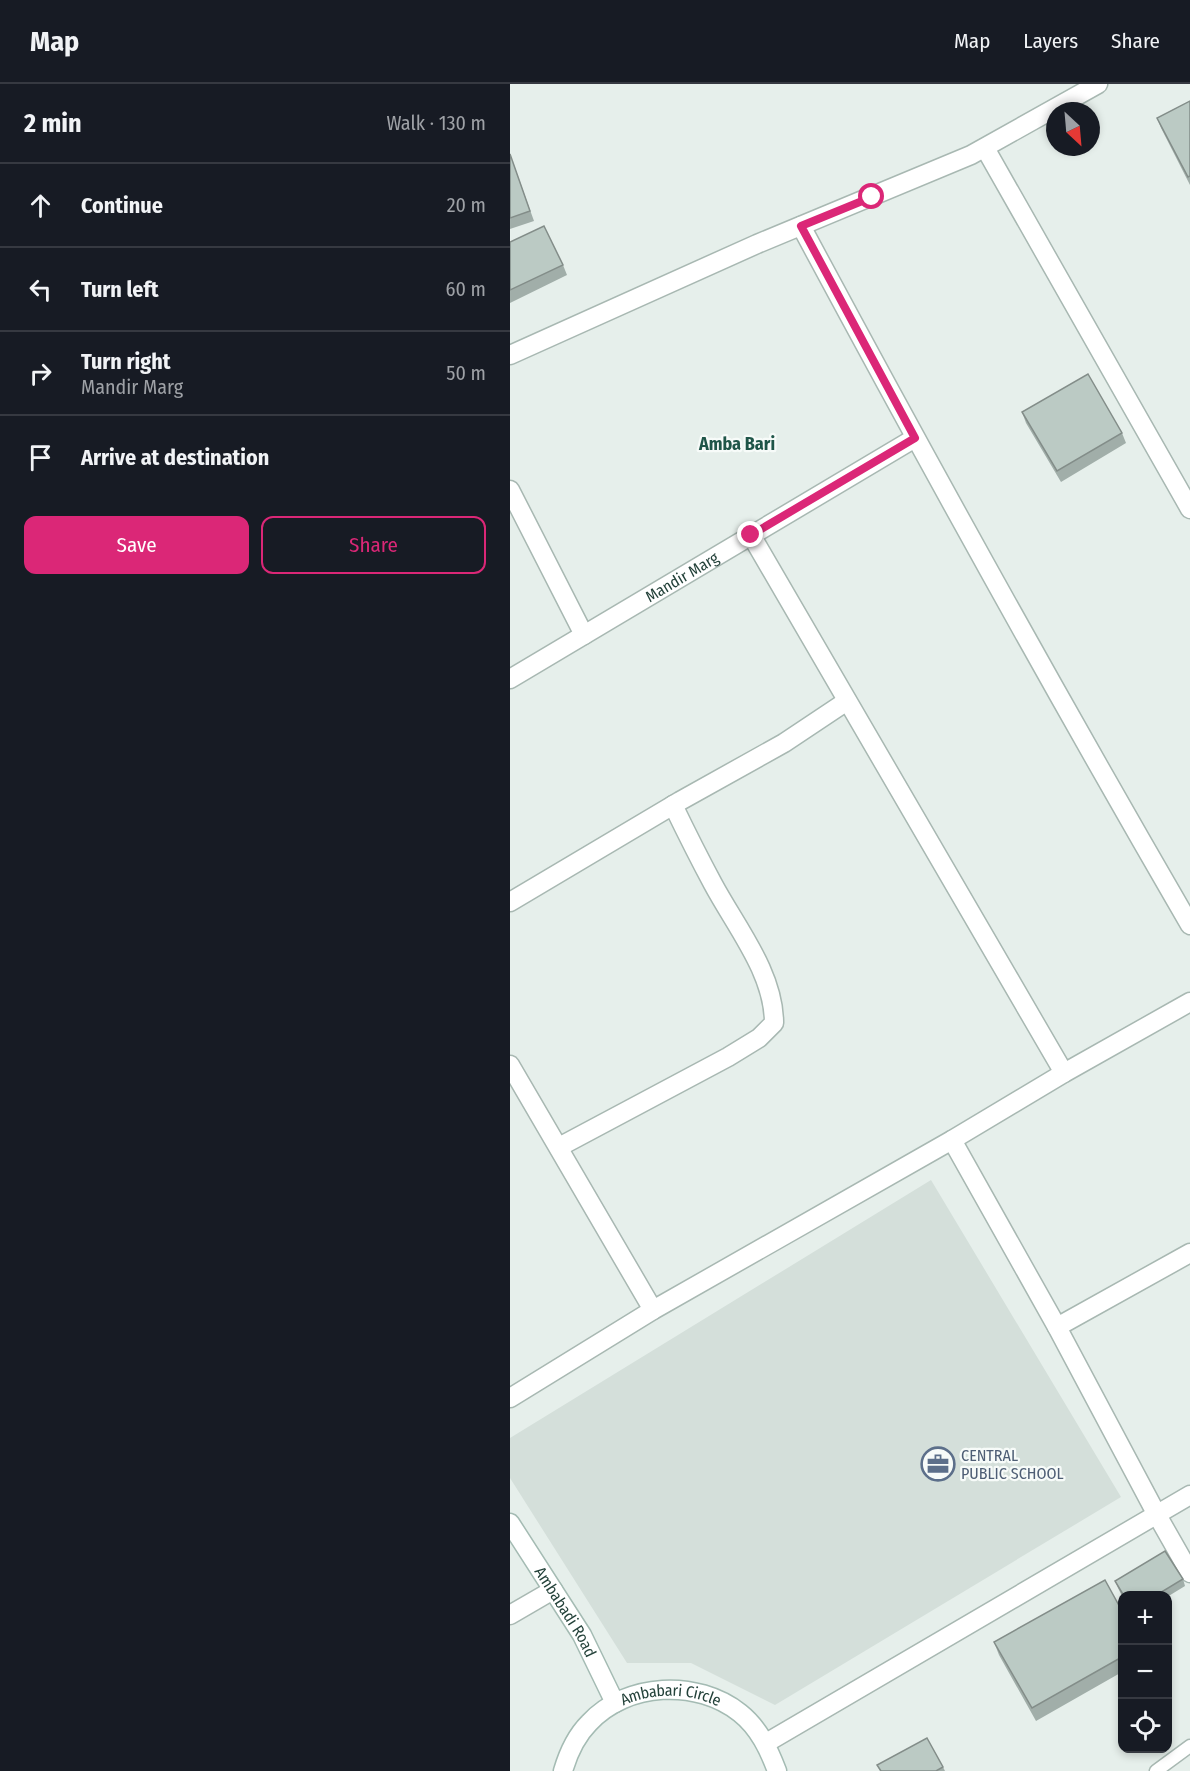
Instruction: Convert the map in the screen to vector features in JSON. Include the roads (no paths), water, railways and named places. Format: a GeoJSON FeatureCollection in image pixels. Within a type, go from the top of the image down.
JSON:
{"type":"FeatureCollection","features":[{"type":"Feature","properties":{"kind":"street"},"geometry":{"type":"LineString","coordinates":[[510,355],[801,226],[971,155],[1098,84]]}},
{"type":"Feature","properties":{"kind":"street"},"geometry":{"type":"LineString","coordinates":[[985,148],[1190,508]]}},
{"type":"Feature","properties":{"kind":"street"},"geometry":{"type":"LineString","coordinates":[[801,226],[915,438],[1074,724],[1190,925]]}},
{"type":"Feature","properties":{"kind":"street","name":"Mandir Marg"},"geometry":{"type":"LineString","coordinates":[[510,679],[915,438]]}},
{"type":"Feature","properties":{"kind":"street"},"geometry":{"type":"LineString","coordinates":[[510,490],[584,635]]}},
{"type":"Feature","properties":{"kind":"street"},"geometry":{"type":"LineString","coordinates":[[751,535],[1064,1073]]}},
{"type":"Feature","properties":{"kind":"street"},"geometry":{"type":"LineString","coordinates":[[510,902],[673,805],[784,743],[847,701]]}},
{"type":"Feature","properties":{"kind":"street"},"geometry":{"type":"LineString","coordinates":[[559,1148],[728,1057],[759,1038],[774,1023],[774,1008],[762,970],[713,883],[673,805]]}},
{"type":"Feature","properties":{"kind":"street"},"geometry":{"type":"LineString","coordinates":[[510,1398],[653,1310],[1190,1002]]}},
{"type":"Feature","properties":{"kind":"street"},"geometry":{"type":"LineString","coordinates":[[510,1065],[653,1310]]}},
{"type":"Feature","properties":{"kind":"street"},"geometry":{"type":"LineString","coordinates":[[952,1140],[1058,1327],[1190,1573]]}},
{"type":"Feature","properties":{"kind":"street"},"geometry":{"type":"LineString","coordinates":[[1058,1327],[1190,1253]]}},
{"type":"Feature","properties":{"kind":"street"},"geometry":{"type":"LineString","coordinates":[[766,1743],[1190,1495]]}},
{"type":"Feature","properties":{"kind":"street","name":"Ambabadi Road"},"geometry":{"type":"LineString","coordinates":[[510,1523],[582,1635],[615,1703]]}},
{"type":"Feature","properties":{"kind":"street"},"geometry":{"type":"LineString","coordinates":[[510,1615],[553,1590]]}},
{"type":"Feature","properties":{"kind":"street","name":"Ambabari Circle"},"geometry":{"type":"LineString","coordinates":[[563,1771],[569,1752],[589,1723],[615,1703],[644,1691],[676,1689],[709,1696],[741,1713],[766,1743],[777,1771]]}},
{"type":"Feature","properties":{"kind":"lane"},"geometry":{"type":"LineString","coordinates":[[1156,1771],[1190,1746]]}},
{"type":"Feature","properties":{"kind":"place","name":"CENTRAL PUBLIC SCHOOL"},"geometry":{"type":"Point","coordinates":[938,1464]}},
{"type":"Feature","properties":{"kind":"district","name":"Amba Bari"},"geometry":{"type":"Point","coordinates":[737,444]}}]}
